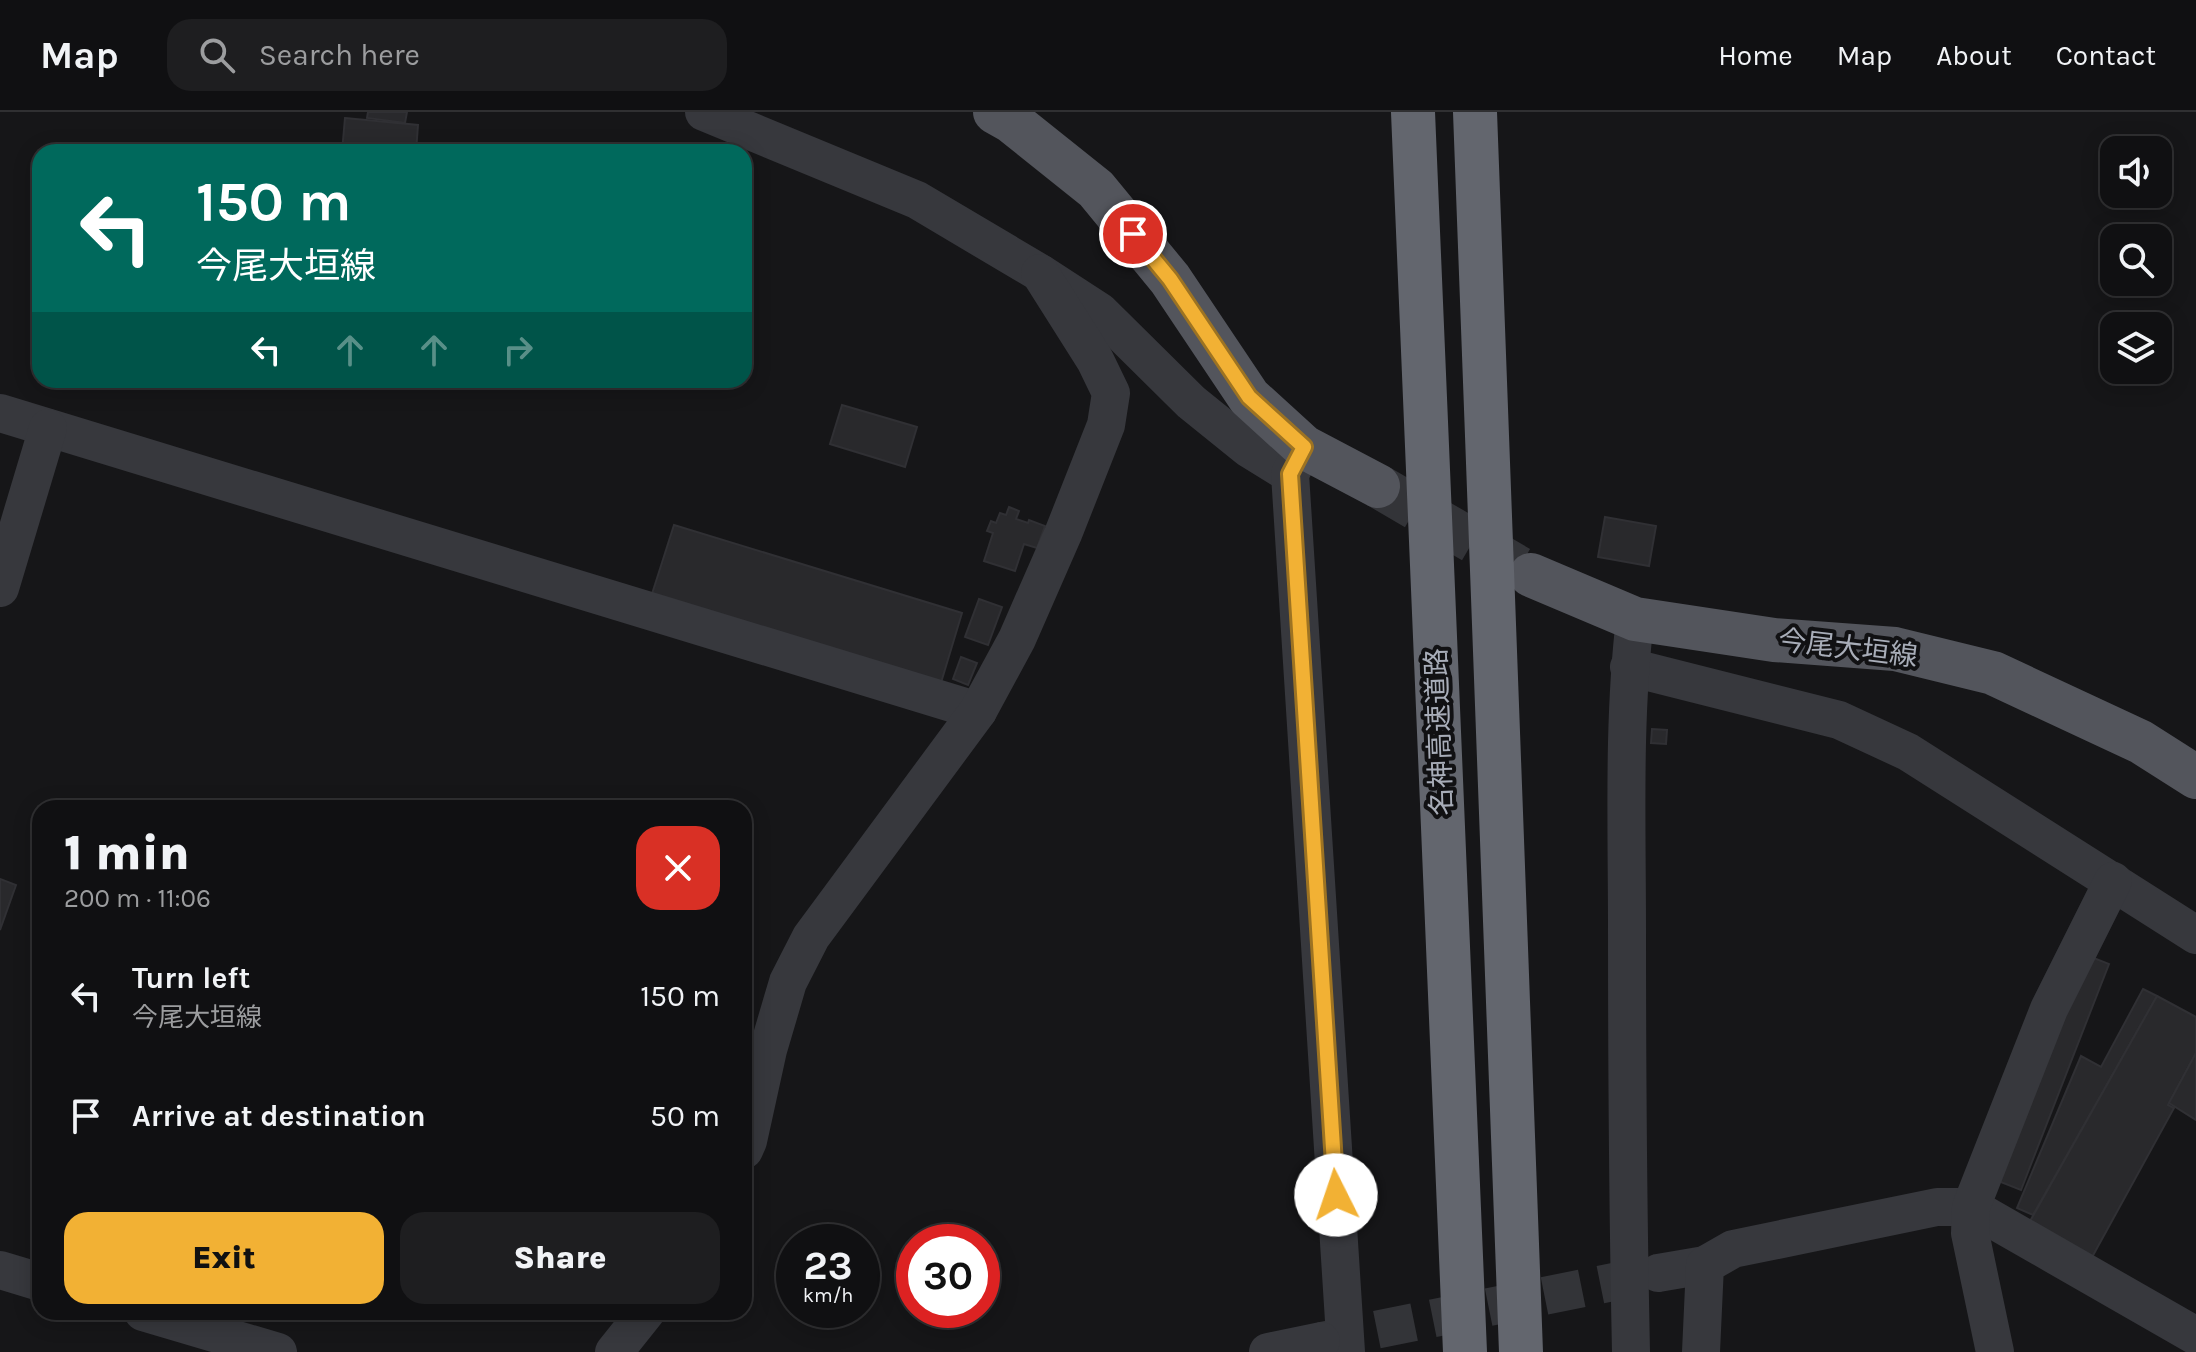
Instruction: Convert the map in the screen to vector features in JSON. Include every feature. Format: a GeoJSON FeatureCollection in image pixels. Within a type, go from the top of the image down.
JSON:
{"type":"FeatureCollection","features":[{"type":"Feature","properties":{"kind":"highway","name":"名神高速道路"},"geometry":{"type":"LineString","coordinates":[[1413,112],[1465,1352]]}},
{"type":"Feature","properties":{"kind":"highway"},"geometry":{"type":"LineString","coordinates":[[1475,112],[1521,1352]]}},
{"type":"Feature","properties":{"kind":"main road"},"geometry":{"type":"LineString","coordinates":[[995,112],[1011,121],[1096,189],[1170,279],[1249,397],[1297,460],[1378,486]]}},
{"type":"Feature","properties":{"kind":"main road","name":"今尾大垣線"},"geometry":{"type":"LineString","coordinates":[[1531,575],[1635,619],[1774,640],[1895,649],[1993,673],[2141,742],[2196,777]]}},
{"type":"Feature","properties":{"kind":"street"},"geometry":{"type":"LineString","coordinates":[[704,112],[917,200],[1100,312],[1191,402],[1248,448],[1297,460],[1302,1349]]}},
{"type":"Feature","properties":{"kind":"street"},"geometry":{"type":"LineString","coordinates":[[752,1123],[768,1050],[788,982],[811,937],[978,711],[1017,639],[1106,425],[1111,393],[1095,360],[1040,273]]}},
{"type":"Feature","properties":{"kind":"street"},"geometry":{"type":"LineString","coordinates":[[0,413],[978,711]]}},
{"type":"Feature","properties":{"kind":"street"},"geometry":{"type":"LineString","coordinates":[[0,588],[48,428]]}},
{"type":"Feature","properties":{"kind":"street"},"geometry":{"type":"LineString","coordinates":[[1631,1352],[1626,780],[1629,667],[1635,619]]}},
{"type":"Feature","properties":{"kind":"street"},"geometry":{"type":"LineString","coordinates":[[1629,667],[1839,720],[1908,752],[2196,935]]}},
{"type":"Feature","properties":{"kind":"street"},"geometry":{"type":"LineString","coordinates":[[1995,1352],[1970,1233],[1971,1207],[2049,1009],[2113,881]]}},
{"type":"Feature","properties":{"kind":"street"},"geometry":{"type":"LineString","coordinates":[[1658,1273],[1705,1265],[1733,1249],[1937,1207],[1971,1207],[2196,1336]]}},
{"type":"Feature","properties":{"kind":"street"},"geometry":{"type":"LineString","coordinates":[[1701,1352],[1705,1265]]}},
{"type":"Feature","properties":{"kind":"street"},"geometry":{"type":"LineString","coordinates":[[0,1270],[32,1280]]}},
{"type":"Feature","properties":{"kind":"street"},"geometry":{"type":"LineString","coordinates":[[170,1320],[278,1352]]}},
{"type":"Feature","properties":{"kind":"street"},"geometry":{"type":"LineString","coordinates":[[614,1352],[640,1320]]}},
{"type":"Feature","properties":{"kind":"building"},"geometry":{"type":"Polygon","coordinates":[[[368,112],[407,112],[405,123],[367,118],[368,112]]]}},
{"type":"Feature","properties":{"kind":"building"},"geometry":{"type":"Polygon","coordinates":[[[345,118],[418,125],[417,144],[343,144],[345,118]]]}},
{"type":"Feature","properties":{"kind":"building"},"geometry":{"type":"Polygon","coordinates":[[[842,405],[917,427],[905,467],[830,444],[842,405]]]}},
{"type":"Feature","properties":{"kind":"building"},"geometry":{"type":"Polygon","coordinates":[[[1009,507],[1019,511],[1016,519],[1045,526],[1037,548],[1024,544],[1015,571],[984,561],[993,533],[987,531],[991,521],[996,523],[1000,513],[1006,515],[1009,507]]]}},
{"type":"Feature","properties":{"kind":"building"},"geometry":{"type":"Polygon","coordinates":[[[1605,517],[1656,526],[1649,566],[1598,557],[1605,517]]]}},
{"type":"Feature","properties":{"kind":"building"},"geometry":{"type":"Polygon","coordinates":[[[674,525],[962,613],[940,686],[651,597],[674,525]]]}},
{"type":"Feature","properties":{"kind":"building"},"geometry":{"type":"Polygon","coordinates":[[[979,599],[1002,607],[988,645],[965,637],[979,599]]]}},
{"type":"Feature","properties":{"kind":"building"},"geometry":{"type":"Polygon","coordinates":[[[961,657],[977,663],[968,685],[953,679],[961,657]]]}},
{"type":"Feature","properties":{"kind":"building"},"geometry":{"type":"Polygon","coordinates":[[[1652,729],[1667,730],[1666,744],[1651,743],[1652,729]]]}},
{"type":"Feature","properties":{"kind":"building"},"geometry":{"type":"Polygon","coordinates":[[[0,879],[16,885],[0,930],[0,879]]]}},
{"type":"Feature","properties":{"kind":"building"},"geometry":{"type":"Polygon","coordinates":[[[2081,953],[2109,964],[2021,1190],[1993,1179],[2081,953]]]}},
{"type":"Feature","properties":{"kind":"building"},"geometry":{"type":"Polygon","coordinates":[[[2143,989],[2157,996],[2033,1215],[2017,1208],[2081,1056],[2101,1067],[2143,989]]]}},
{"type":"Feature","properties":{"kind":"building"},"geometry":{"type":"Polygon","coordinates":[[[2157,996],[2196,1017],[2196,1053],[2168,1105],[2174,1108],[2091,1259],[2029,1223],[2157,996]]]}},
{"type":"Feature","properties":{"kind":"building"},"geometry":{"type":"Polygon","coordinates":[[[2196,1053],[2196,1120],[2169,1103],[2196,1053]]]}},
{"type":"Feature","properties":{"kind":"tunnel"},"geometry":{"type":"LineString","coordinates":[[1378,486],[1519,568]]}},
{"type":"Feature","properties":{"kind":"tunnel"},"geometry":{"type":"LineString","coordinates":[[1321,1341],[1658,1273]]}},
{"type":"Feature","properties":{"kind":"route"},"geometry":{"type":"LineString","coordinates":[[1133,234],[1170,279],[1249,397],[1304,447],[1290,474],[1336,1195]]}}]}
